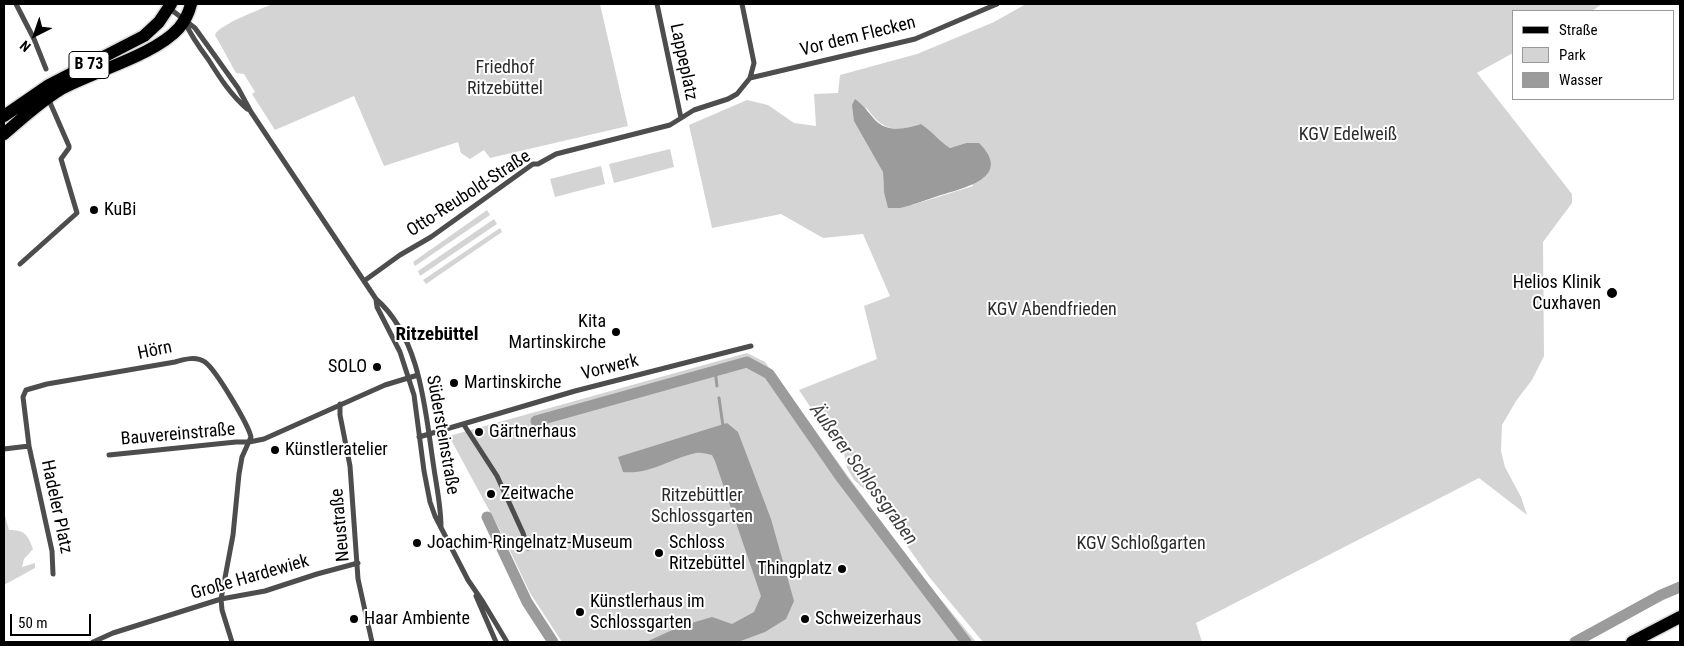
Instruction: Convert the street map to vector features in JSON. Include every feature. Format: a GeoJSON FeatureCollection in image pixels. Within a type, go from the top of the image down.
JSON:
{"type":"FeatureCollection","features":[{"type":"Feature","properties":{"kind":"main road","name":"B 73"},"geometry":{"type":"LineString","coordinates":[[4,134],[46,94],[69,86],[165,40],[180,27],[191,4]]}},
{"type":"Feature","properties":{"kind":"main road","name":"B 73"},"geometry":{"type":"LineString","coordinates":[[4,116],[46,94],[144,36],[160,22],[170,6]]}},
{"type":"Feature","properties":{"kind":"main road"},"geometry":{"type":"LineString","coordinates":[[1632,642],[1680,617]]}},
{"type":"Feature","properties":{"kind":"street"},"geometry":{"type":"LineString","coordinates":[[16,4],[34,39],[46,69]]}},
{"type":"Feature","properties":{"kind":"street","name":"Lappeplatz"},"geometry":{"type":"LineString","coordinates":[[657,4],[681,118],[694,110],[731,98],[740,91],[750,78]]}},
{"type":"Feature","properties":{"kind":"street"},"geometry":{"type":"LineString","coordinates":[[742,4],[753,58],[750,78]]}},
{"type":"Feature","properties":{"kind":"street","name":"Vor dem Flecken"},"geometry":{"type":"LineString","coordinates":[[750,78],[915,39],[997,4]]}},
{"type":"Feature","properties":{"kind":"street","name":"Südersteinstraße"},"geometry":{"type":"LineString","coordinates":[[170,6],[195,28],[204,40],[238,88],[251,112],[376,299],[385,306],[403,334],[418,375],[425,402],[442,527]]}},
{"type":"Feature","properties":{"kind":"street","name":"Südersteinstraße"},"geometry":{"type":"LineString","coordinates":[[184,20],[190,34],[223,83],[233,96],[251,112]]}},
{"type":"Feature","properties":{"kind":"street"},"geometry":{"type":"LineString","coordinates":[[20,264],[78,212],[61,159],[70,146],[46,94]]}},
{"type":"Feature","properties":{"kind":"street","name":"Otto-Reubold-Straße"},"geometry":{"type":"LineString","coordinates":[[364,281],[400,255],[431,237],[533,164],[538,164],[556,154],[670,125],[681,118]]}},
{"type":"Feature","properties":{"kind":"street","name":"Südersteinstraße"},"geometry":{"type":"LineString","coordinates":[[376,299],[400,352],[409,378],[415,402],[430,502],[460,567],[474,591],[496,642]]}},
{"type":"Feature","properties":{"kind":"street","name":"Vorwerk"},"geometry":{"type":"LineString","coordinates":[[419,437],[574,391],[751,346]]}},
{"type":"Feature","properties":{"kind":"street","name":"Hörn"},"geometry":{"type":"LineString","coordinates":[[23,397],[26,390],[35,387],[175,362],[185,358],[195,359],[207,363],[214,372],[250,432],[249,442]]}},
{"type":"Feature","properties":{"kind":"street","name":"Bauvereinstraße"},"geometry":{"type":"LineString","coordinates":[[109,455],[264,439],[385,385],[418,375]]}},
{"type":"Feature","properties":{"kind":"street","name":"Hadeler Platz"},"geometry":{"type":"LineString","coordinates":[[23,397],[29,446],[52,551],[54,574]]}},
{"type":"Feature","properties":{"kind":"street","name":"Neustraße"},"geometry":{"type":"LineString","coordinates":[[340,404],[348,458],[358,579],[371,640]]}},
{"type":"Feature","properties":{"kind":"street"},"geometry":{"type":"LineString","coordinates":[[464,425],[497,476],[528,548]]}},
{"type":"Feature","properties":{"kind":"street"},"geometry":{"type":"LineString","coordinates":[[232,642],[222,610],[221,600],[233,536],[242,457],[249,442]]}},
{"type":"Feature","properties":{"kind":"street","name":"Hadeler Platz"},"geometry":{"type":"LineString","coordinates":[[4,449],[29,446]]}},
{"type":"Feature","properties":{"kind":"street","name":"Große Hardewiek"},"geometry":{"type":"LineString","coordinates":[[93,642],[113,633],[221,600],[264,591],[358,563]]}},
{"type":"Feature","properties":{"kind":"street","name":"Südersteinstraße"},"geometry":{"type":"LineString","coordinates":[[474,591],[483,602],[507,642]]}},
{"type":"Feature","properties":{"kind":"green space","name":"Friedhof Ritzebüttel"},"geometry":{"type":"Polygon","coordinates":[[[273,4],[600,4],[628,126],[490,158],[484,150],[470,159],[461,153],[458,142],[384,166],[354,96],[275,130],[252,94],[255,92],[244,74],[236,73],[215,35],[232,22],[273,4]]]}},
{"type":"Feature","properties":{"kind":"green space"},"geometry":{"type":"Polygon","coordinates":[[[1026,4],[1602,4],[1593,10],[1512,10],[1512,54],[1477,73],[1572,194],[1572,203],[1543,242],[1544,356],[1532,380],[1516,401],[1502,425],[1501,451],[1505,467],[1521,497],[1527,515],[1479,478],[1196,623],[1202,642],[983,642],[930,578],[869,493],[854,480],[847,468],[844,453],[830,437],[799,390],[877,359],[864,306],[890,296],[863,234],[823,238],[781,214],[712,228],[689,125],[747,100],[768,105],[794,123],[816,126],[814,94],[838,93],[840,75],[917,54],[994,22],[1026,4]],[[866,107],[878,161],[883,172],[884,192],[912,205],[973,186],[966,143],[950,148],[921,124],[896,129],[890,128],[878,121],[866,107]]]}},
{"type":"Feature","properties":{"kind":"green space"},"geometry":{"type":"Polygon","coordinates":[[[670,149],[674,167],[614,183],[609,164],[670,149]]]}},
{"type":"Feature","properties":{"kind":"green space"},"geometry":{"type":"Polygon","coordinates":[[[601,166],[605,184],[555,197],[550,179],[601,166]]]}},
{"type":"Feature","properties":{"kind":"green space"},"geometry":{"type":"Polygon","coordinates":[[[487,210],[490,215],[415,266],[413,262],[487,210]]]}},
{"type":"Feature","properties":{"kind":"green space"},"geometry":{"type":"Polygon","coordinates":[[[494,219],[497,224],[420,276],[418,271],[494,219]]]}},
{"type":"Feature","properties":{"kind":"green space"},"geometry":{"type":"Polygon","coordinates":[[[500,228],[502,232],[426,284],[423,280],[500,228]]]}},
{"type":"Feature","properties":{"kind":"green space","name":"Ritzebüttler Schlossgarten"},"geometry":{"type":"Polygon","coordinates":[[[747,353],[765,362],[915,568],[976,642],[562,642],[530,593],[503,536],[449,436],[747,353]]]}},
{"type":"Feature","properties":{"kind":"green space"},"geometry":{"type":"Polygon","coordinates":[[[4,512],[9,530],[25,534],[33,549],[24,559],[22,567],[35,563],[35,568],[4,585],[4,512]]]}},
{"type":"Feature","properties":{"kind":"water"},"geometry":{"type":"Polygon","coordinates":[[[855,99],[875,120],[885,127],[897,129],[921,124],[950,148],[966,143],[979,143],[988,155],[991,165],[988,173],[981,180],[960,189],[905,207],[888,208],[884,192],[883,172],[854,121],[852,105],[855,99]]]}},
{"type":"Feature","properties":{"kind":"water"},"geometry":{"type":"Polygon","coordinates":[[[727,423],[738,432],[771,519],[794,601],[786,619],[765,632],[738,642],[646,642],[681,626],[712,617],[732,624],[754,612],[761,596],[712,455],[696,453],[651,469],[633,472],[623,472],[618,457],[727,423]]]}},
{"type":"Feature","properties":{"kind":"waterway","name":"Äußerer Schlossgraben"},"geometry":{"type":"LineString","coordinates":[[536,421],[747,362],[769,374],[842,479],[966,642]]}},
{"type":"Feature","properties":{"kind":"waterway","name":"Äußerer Schlossgraben"},"geometry":{"type":"LineString","coordinates":[[715,370],[717,386]]}},
{"type":"Feature","properties":{"kind":"waterway","name":"Äußerer Schlossgraben"},"geometry":{"type":"LineString","coordinates":[[719,398],[723,426]]}},
{"type":"Feature","properties":{"kind":"waterway","name":"Äußerer Schlossgraben"},"geometry":{"type":"LineString","coordinates":[[487,517],[527,602],[553,642]]}},
{"type":"Feature","properties":{"kind":"waterway"},"geometry":{"type":"LineString","coordinates":[[1575,642],[1661,595],[1680,587]]}},
{"type":"Feature","properties":{"kind":"place","name":"KuBi"},"geometry":{"type":"Point","coordinates":[94,210]}},
{"type":"Feature","properties":{"kind":"place","name":"Helios Klinik Cuxhaven"},"geometry":{"type":"Point","coordinates":[1612,293]}},
{"type":"Feature","properties":{"kind":"place","name":"Kita Martinskirche"},"geometry":{"type":"Point","coordinates":[616,332]}},
{"type":"Feature","properties":{"kind":"place","name":"SOLO"},"geometry":{"type":"Point","coordinates":[377,367]}},
{"type":"Feature","properties":{"kind":"place","name":"Martinskirche"},"geometry":{"type":"Point","coordinates":[454,383]}},
{"type":"Feature","properties":{"kind":"place","name":"Gärtnerhaus"},"geometry":{"type":"Point","coordinates":[479,432]}},
{"type":"Feature","properties":{"kind":"place","name":"Künstleratelier"},"geometry":{"type":"Point","coordinates":[275,450]}},
{"type":"Feature","properties":{"kind":"place","name":"Zeitwache"},"geometry":{"type":"Point","coordinates":[491,494]}},
{"type":"Feature","properties":{"kind":"place","name":"Joachim-Ringelnatz-Museum"},"geometry":{"type":"Point","coordinates":[417,543]}},
{"type":"Feature","properties":{"kind":"place","name":"Schloss Ritzebüttel"},"geometry":{"type":"Point","coordinates":[659,553]}},
{"type":"Feature","properties":{"kind":"place","name":"Thingplatz"},"geometry":{"type":"Point","coordinates":[842,569]}},
{"type":"Feature","properties":{"kind":"place","name":"Künstlerhaus im Schlossgarten"},"geometry":{"type":"Point","coordinates":[580,612]}},
{"type":"Feature","properties":{"kind":"place","name":"Haar Ambiente"},"geometry":{"type":"Point","coordinates":[354,619]}},
{"type":"Feature","properties":{"kind":"place","name":"Schweizerhaus"},"geometry":{"type":"Point","coordinates":[805,619]}},
{"type":"Feature","properties":{"kind":"district","name":"Ritzebüttel"},"geometry":{"type":"Point","coordinates":[437,335]}},
{"type":"Feature","properties":{"kind":"park label","name":"KGV Edelweiß"},"geometry":{"type":"Point","coordinates":[1348,135]}},
{"type":"Feature","properties":{"kind":"park label","name":"KGV Abendfrieden"},"geometry":{"type":"Point","coordinates":[1052,310]}},
{"type":"Feature","properties":{"kind":"park label","name":"KGV Schloßgarten"},"geometry":{"type":"Point","coordinates":[1141,544]}}]}
